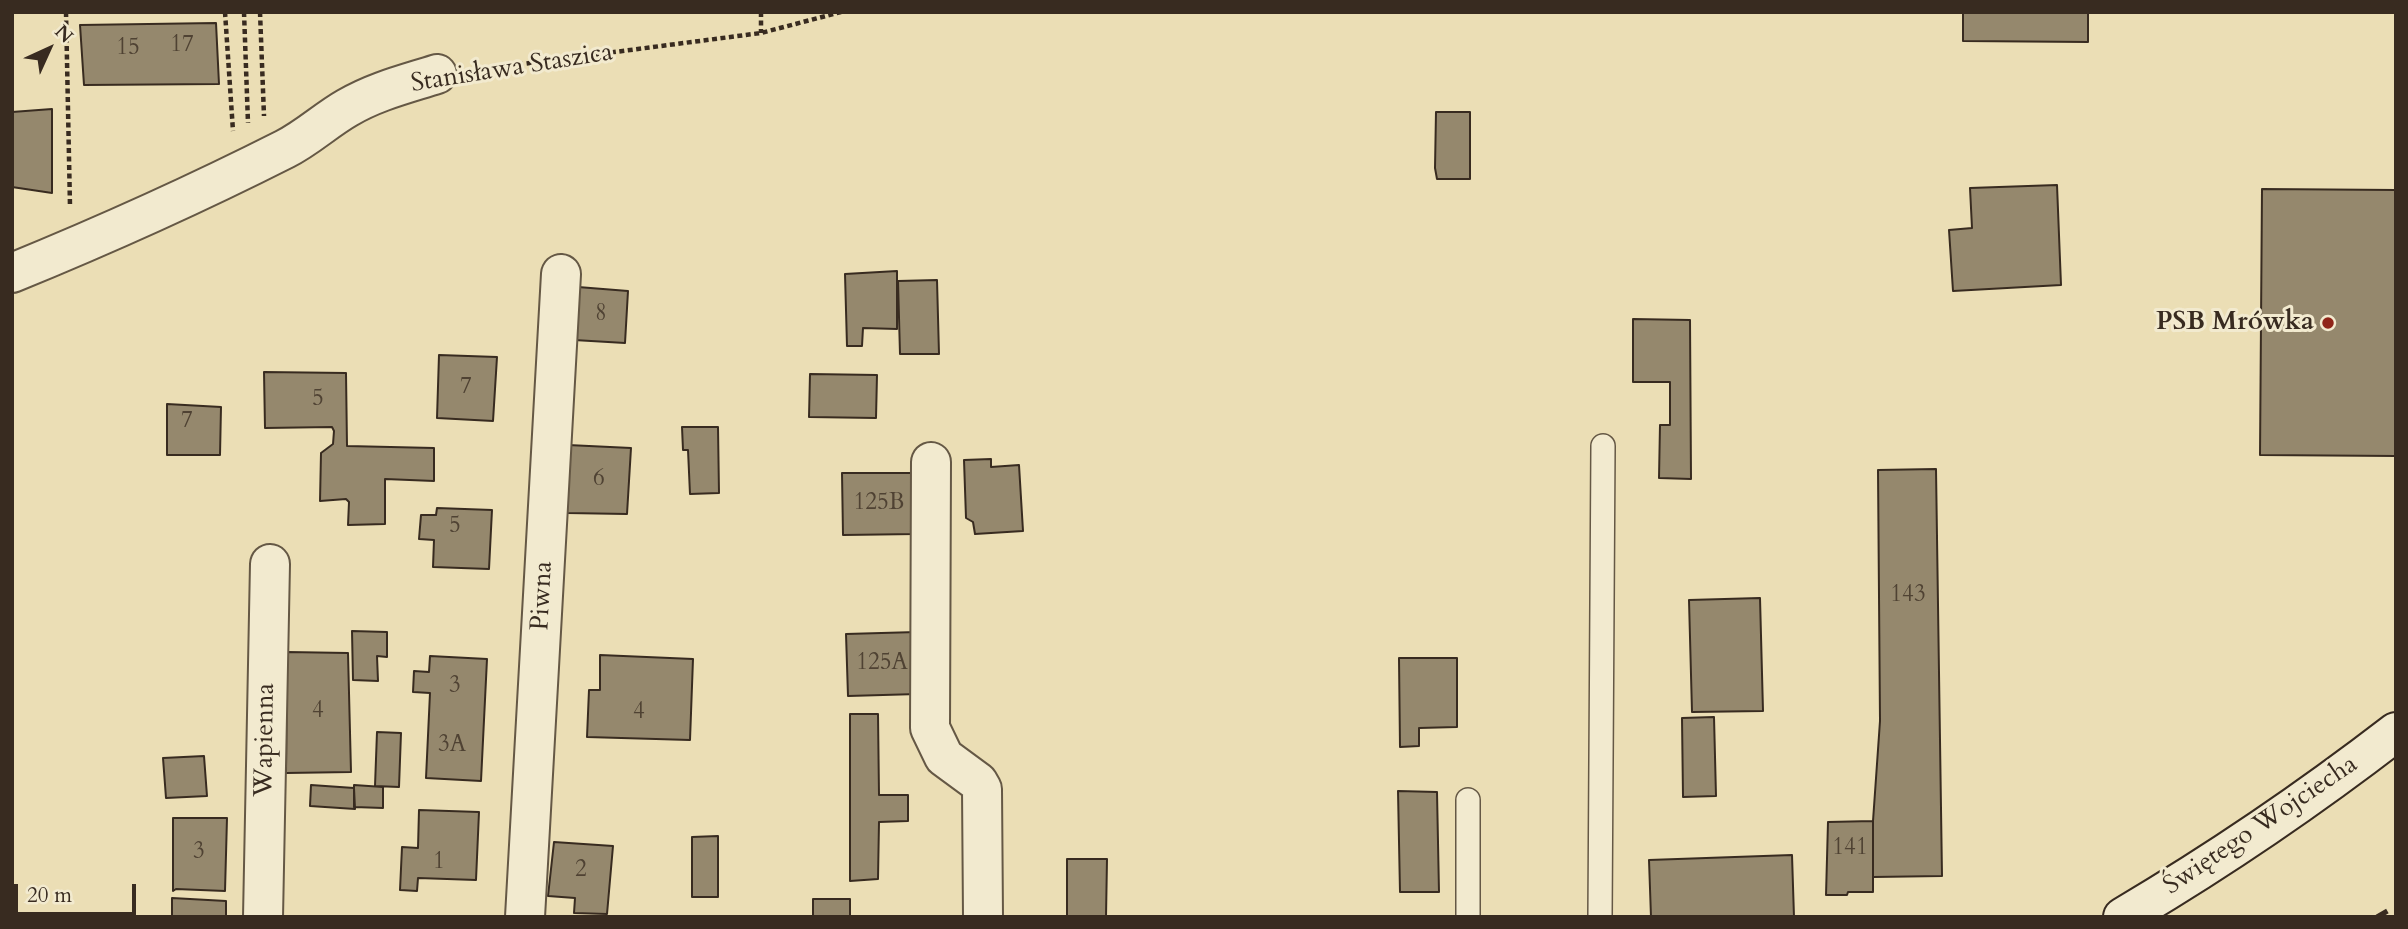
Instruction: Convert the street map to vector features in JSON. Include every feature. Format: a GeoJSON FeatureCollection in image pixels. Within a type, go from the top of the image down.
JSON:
{"type":"FeatureCollection","features":[{"type":"Feature","properties":{"kind":"street","name":"Stanisława Staszica"},"geometry":{"type":"LineString","coordinates":[[12,273],[292,146],[346,108],[377,92],[437,75]]}},
{"type":"Feature","properties":{"kind":"street","name":"Piwna"},"geometry":{"type":"LineString","coordinates":[[525,917],[561,274]]}},
{"type":"Feature","properties":{"kind":"street"},"geometry":{"type":"LineString","coordinates":[[931,462],[930,728],[944,757],[978,782],[982,789],[983,917]]}},
{"type":"Feature","properties":{"kind":"street","name":"Wapienna"},"geometry":{"type":"LineString","coordinates":[[263,917],[270,564]]}},
{"type":"Feature","properties":{"kind":"street","name":"Świętego Wojciecha"},"geometry":{"type":"LineString","coordinates":[[2123,917],[2263,827],[2396,732]]}},
{"type":"Feature","properties":{"kind":"lane"},"geometry":{"type":"LineString","coordinates":[[1600,917],[1603,446]]}},
{"type":"Feature","properties":{"kind":"lane"},"geometry":{"type":"LineString","coordinates":[[1468,800],[1468,917]]}},
{"type":"Feature","properties":{"kind":"path"},"geometry":{"type":"LineString","coordinates":[[66,12],[71,248]]}},
{"type":"Feature","properties":{"kind":"path"},"geometry":{"type":"LineString","coordinates":[[225,12],[251,166]]}},
{"type":"Feature","properties":{"kind":"path"},"geometry":{"type":"LineString","coordinates":[[244,12],[251,166]]}},
{"type":"Feature","properties":{"kind":"path"},"geometry":{"type":"LineString","coordinates":[[251,166],[260,12]]}},
{"type":"Feature","properties":{"kind":"path"},"geometry":{"type":"LineString","coordinates":[[761,12],[761,33]]}},
{"type":"Feature","properties":{"kind":"path","name":"Stanisława Staszica"},"geometry":{"type":"LineString","coordinates":[[437,75],[532,65],[761,33],[841,12]]}},
{"type":"Feature","properties":{"kind":"building"},"geometry":{"type":"Polygon","coordinates":[[[1963,12],[2088,12],[2088,42],[1963,41],[1963,12]]]}},
{"type":"Feature","properties":{"kind":"building"},"geometry":{"type":"Polygon","coordinates":[[[216,23],[219,84],[84,85],[80,25],[216,23]]]}},
{"type":"Feature","properties":{"kind":"building"},"geometry":{"type":"Polygon","coordinates":[[[52,109],[52,193],[12,187],[12,112],[52,109]]]}},
{"type":"Feature","properties":{"kind":"building"},"geometry":{"type":"Polygon","coordinates":[[[1436,112],[1470,112],[1470,179],[1437,179],[1436,112]]]}},
{"type":"Feature","properties":{"kind":"building"},"geometry":{"type":"Polygon","coordinates":[[[2057,185],[2061,285],[1953,291],[1949,230],[1972,228],[1970,188],[2057,185]]]}},
{"type":"Feature","properties":{"kind":"building","name":"PSB Mrówka"},"geometry":{"type":"Polygon","coordinates":[[[2262,189],[2396,190],[2396,456],[2260,455],[2262,189]]]}},
{"type":"Feature","properties":{"kind":"building"},"geometry":{"type":"Polygon","coordinates":[[[897,271],[897,329],[863,328],[862,346],[847,346],[845,274],[897,271]]]}},
{"type":"Feature","properties":{"kind":"building"},"geometry":{"type":"Polygon","coordinates":[[[937,280],[939,354],[900,354],[898,281],[937,280]]]}},
{"type":"Feature","properties":{"kind":"building"},"geometry":{"type":"Polygon","coordinates":[[[578,287],[628,291],[625,343],[574,340],[578,287]]]}},
{"type":"Feature","properties":{"kind":"building"},"geometry":{"type":"Polygon","coordinates":[[[1633,319],[1690,320],[1691,479],[1659,478],[1660,425],[1670,425],[1670,382],[1633,382],[1633,319]]]}},
{"type":"Feature","properties":{"kind":"building"},"geometry":{"type":"Polygon","coordinates":[[[439,355],[497,357],[493,421],[437,418],[439,355]]]}},
{"type":"Feature","properties":{"kind":"building"},"geometry":{"type":"Polygon","coordinates":[[[264,372],[346,373],[347,446],[434,448],[434,481],[385,479],[385,524],[348,525],[349,502],[346,499],[320,501],[321,453],[333,444],[332,427],[265,428],[264,372]]]}},
{"type":"Feature","properties":{"kind":"building"},"geometry":{"type":"Polygon","coordinates":[[[810,374],[877,375],[876,418],[809,417],[810,374]]]}},
{"type":"Feature","properties":{"kind":"building"},"geometry":{"type":"Polygon","coordinates":[[[167,404],[221,407],[220,455],[167,455],[167,404]]]}},
{"type":"Feature","properties":{"kind":"building"},"geometry":{"type":"Polygon","coordinates":[[[682,427],[718,427],[719,493],[690,494],[688,450],[683,450],[682,427]]]}},
{"type":"Feature","properties":{"kind":"building"},"geometry":{"type":"Polygon","coordinates":[[[568,445],[631,448],[627,514],[567,513],[568,445]]]}},
{"type":"Feature","properties":{"kind":"building"},"geometry":{"type":"Polygon","coordinates":[[[991,459],[991,467],[1019,465],[1023,531],[975,534],[973,522],[966,518],[964,460],[991,459]]]}},
{"type":"Feature","properties":{"kind":"building"},"geometry":{"type":"Polygon","coordinates":[[[1936,469],[1942,876],[1873,877],[1873,821],[1880,721],[1878,470],[1936,469]]]}},
{"type":"Feature","properties":{"kind":"building"},"geometry":{"type":"Polygon","coordinates":[[[842,473],[916,473],[916,534],[843,535],[842,473]]]}},
{"type":"Feature","properties":{"kind":"building"},"geometry":{"type":"Polygon","coordinates":[[[437,508],[492,510],[489,569],[433,567],[434,540],[419,539],[421,515],[436,515],[437,508]]]}},
{"type":"Feature","properties":{"kind":"building"},"geometry":{"type":"Polygon","coordinates":[[[1760,598],[1763,711],[1692,712],[1689,600],[1760,598]]]}},
{"type":"Feature","properties":{"kind":"building"},"geometry":{"type":"Polygon","coordinates":[[[352,631],[387,632],[387,657],[377,656],[378,681],[353,680],[352,631]]]}},
{"type":"Feature","properties":{"kind":"building"},"geometry":{"type":"Polygon","coordinates":[[[917,632],[918,694],[848,696],[846,634],[917,632]]]}},
{"type":"Feature","properties":{"kind":"building"},"geometry":{"type":"Polygon","coordinates":[[[287,652],[348,653],[351,772],[286,773],[287,652]]]}},
{"type":"Feature","properties":{"kind":"building"},"geometry":{"type":"Polygon","coordinates":[[[600,655],[693,659],[690,740],[587,737],[589,690],[600,690],[600,655]]]}},
{"type":"Feature","properties":{"kind":"building"},"geometry":{"type":"Polygon","coordinates":[[[430,656],[487,659],[481,781],[426,778],[430,693],[413,692],[414,671],[429,672],[430,656]]]}},
{"type":"Feature","properties":{"kind":"building"},"geometry":{"type":"Polygon","coordinates":[[[1399,658],[1457,658],[1457,727],[1419,728],[1419,746],[1400,747],[1399,658]]]}},
{"type":"Feature","properties":{"kind":"building"},"geometry":{"type":"Polygon","coordinates":[[[850,714],[878,714],[879,795],[908,795],[908,821],[879,822],[878,879],[850,881],[850,714]]]}},
{"type":"Feature","properties":{"kind":"building"},"geometry":{"type":"Polygon","coordinates":[[[1714,717],[1716,796],[1683,797],[1682,718],[1714,717]]]}},
{"type":"Feature","properties":{"kind":"building"},"geometry":{"type":"Polygon","coordinates":[[[377,732],[401,733],[399,787],[375,786],[377,732]]]}},
{"type":"Feature","properties":{"kind":"building"},"geometry":{"type":"Polygon","coordinates":[[[204,756],[207,796],[166,798],[163,758],[204,756]]]}},
{"type":"Feature","properties":{"kind":"building"},"geometry":{"type":"Polygon","coordinates":[[[311,785],[354,788],[355,809],[310,806],[311,785]]]}},
{"type":"Feature","properties":{"kind":"building"},"geometry":{"type":"Polygon","coordinates":[[[354,785],[383,787],[383,808],[354,807],[354,785]]]}},
{"type":"Feature","properties":{"kind":"building"},"geometry":{"type":"Polygon","coordinates":[[[1398,791],[1437,792],[1439,892],[1400,892],[1398,791]]]}},
{"type":"Feature","properties":{"kind":"building"},"geometry":{"type":"Polygon","coordinates":[[[419,810],[479,812],[476,880],[418,878],[417,891],[400,890],[402,847],[418,848],[419,810]]]}},
{"type":"Feature","properties":{"kind":"building"},"geometry":{"type":"Polygon","coordinates":[[[173,818],[227,818],[225,891],[173,891],[173,818]]]}},
{"type":"Feature","properties":{"kind":"building"},"geometry":{"type":"Polygon","coordinates":[[[1873,821],[1873,892],[1826,895],[1828,822],[1873,821]]]}},
{"type":"Feature","properties":{"kind":"building"},"geometry":{"type":"Polygon","coordinates":[[[718,836],[718,897],[692,897],[692,837],[718,836]]]}},
{"type":"Feature","properties":{"kind":"building"},"geometry":{"type":"Polygon","coordinates":[[[554,842],[613,846],[607,914],[574,913],[575,898],[548,896],[554,842]]]}},
{"type":"Feature","properties":{"kind":"building"},"geometry":{"type":"Polygon","coordinates":[[[1792,855],[1794,917],[1651,917],[1649,860],[1792,855]]]}},
{"type":"Feature","properties":{"kind":"building"},"geometry":{"type":"Polygon","coordinates":[[[1067,859],[1107,859],[1106,917],[1067,917],[1067,859]]]}},
{"type":"Feature","properties":{"kind":"building"},"geometry":{"type":"Polygon","coordinates":[[[172,898],[226,901],[226,917],[172,917],[172,898]]]}},
{"type":"Feature","properties":{"kind":"building"},"geometry":{"type":"Polygon","coordinates":[[[813,899],[850,899],[850,917],[813,917],[813,899]]]}},
{"type":"Feature","properties":{"kind":"railway"},"geometry":{"type":"LineString","coordinates":[[2377,917],[2396,906]]}},
{"type":"Feature","properties":{"kind":"place","name":"PSB Mrówka"},"geometry":{"type":"Point","coordinates":[2328,323]}}]}
